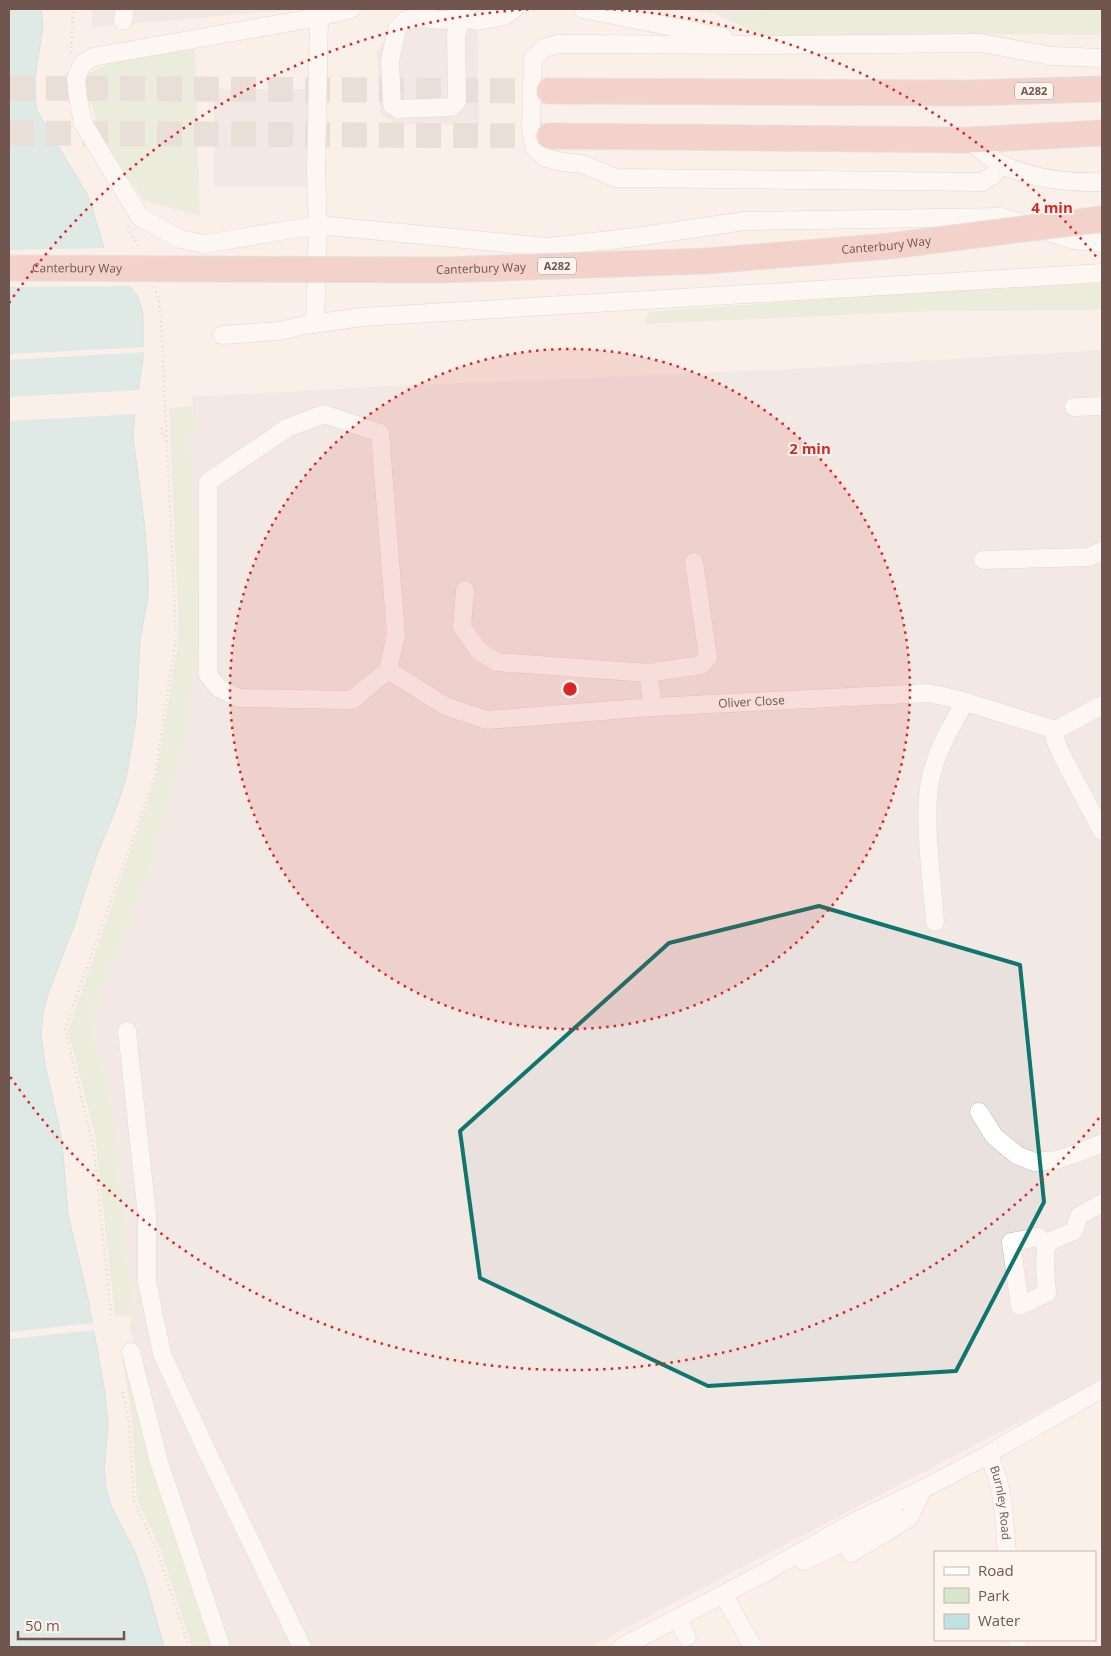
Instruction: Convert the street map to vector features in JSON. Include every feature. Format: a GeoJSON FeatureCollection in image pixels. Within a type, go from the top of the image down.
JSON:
{"type":"FeatureCollection","features":[{"type":"Feature","properties":{"kind":"highway","name":"A282"},"geometry":{"type":"LineString","coordinates":[[549,91],[966,93],[1102,89]]}},
{"type":"Feature","properties":{"kind":"highway"},"geometry":{"type":"LineString","coordinates":[[549,136],[968,140],[1102,132]]}},
{"type":"Feature","properties":{"kind":"highway","name":"Canterbury Way"},"geometry":{"type":"LineString","coordinates":[[9,268],[443,270],[707,261],[890,246],[1102,219]]}},
{"type":"Feature","properties":{"kind":"street"},"geometry":{"type":"LineString","coordinates":[[351,9],[319,17],[93,57],[82,64],[76,79],[83,123],[140,217],[180,239],[204,244],[318,226],[548,247],[636,237],[744,221],[1002,217],[1073,240],[1102,243]]}},
{"type":"Feature","properties":{"kind":"street"},"geometry":{"type":"LineString","coordinates":[[463,18],[456,34],[457,102],[452,108],[398,108],[392,105],[390,60],[397,28],[406,20],[463,18],[477,21],[505,16],[514,9]]}},
{"type":"Feature","properties":{"kind":"street"},"geometry":{"type":"LineString","coordinates":[[583,9],[760,45]]}},
{"type":"Feature","properties":{"kind":"street"},"geometry":{"type":"LineString","coordinates":[[619,16],[628,31],[628,38],[622,45]]}},
{"type":"Feature","properties":{"kind":"street"},"geometry":{"type":"LineString","coordinates":[[315,324],[318,226],[316,172],[319,17]]}},
{"type":"Feature","properties":{"kind":"street"},"geometry":{"type":"LineString","coordinates":[[1002,165],[992,176],[982,182],[616,178],[582,164],[546,158],[534,147],[531,128],[533,58],[544,48],[558,44],[981,43],[1052,56],[1102,58]]}},
{"type":"Feature","properties":{"kind":"street"},"geometry":{"type":"LineString","coordinates":[[968,140],[1002,165],[1053,180],[1083,183],[1102,182]]}},
{"type":"Feature","properties":{"kind":"street"},"geometry":{"type":"LineString","coordinates":[[222,335],[280,330],[362,317],[1102,273]]}},
{"type":"Feature","properties":{"kind":"street"},"geometry":{"type":"LineString","coordinates":[[1074,407],[1102,406]]}},
{"type":"Feature","properties":{"kind":"street"},"geometry":{"type":"LineString","coordinates":[[324,414],[380,433],[396,634],[388,670],[352,700],[239,698],[219,688],[208,675],[208,482],[287,428],[324,414]]}},
{"type":"Feature","properties":{"kind":"street"},"geometry":{"type":"LineString","coordinates":[[983,560],[1089,557],[1102,551]]}},
{"type":"Feature","properties":{"kind":"street"},"geometry":{"type":"LineString","coordinates":[[465,590],[462,627],[479,651],[497,662],[648,673],[701,665],[708,657],[694,562]]}},
{"type":"Feature","properties":{"kind":"street","name":"Oliver Close"},"geometry":{"type":"LineString","coordinates":[[388,670],[445,706],[487,720],[653,707],[928,693],[965,702],[1056,730]]}},
{"type":"Feature","properties":{"kind":"street"},"geometry":{"type":"LineString","coordinates":[[648,673],[653,707]]}},
{"type":"Feature","properties":{"kind":"street"},"geometry":{"type":"LineString","coordinates":[[934,922],[928,832],[929,786],[938,754],[965,702]]}},
{"type":"Feature","properties":{"kind":"street"},"geometry":{"type":"LineString","coordinates":[[1102,705],[1056,730],[1055,739],[1102,832]]}},
{"type":"Feature","properties":{"kind":"street"},"geometry":{"type":"LineString","coordinates":[[127,1031],[147,1215],[147,1282],[162,1354],[302,1647]]}},
{"type":"Feature","properties":{"kind":"street"},"geometry":{"type":"LineString","coordinates":[[979,1112],[994,1136],[1017,1155],[1034,1162],[1056,1160],[1102,1143]]}},
{"type":"Feature","properties":{"kind":"street"},"geometry":{"type":"LineString","coordinates":[[1046,1243],[1074,1231],[1079,1216],[1102,1203]]}},
{"type":"Feature","properties":{"kind":"street"},"geometry":{"type":"LineString","coordinates":[[131,1352],[159,1462],[222,1647]]}},
{"type":"Feature","properties":{"kind":"street"},"geometry":{"type":"LineString","coordinates":[[622,1647],[764,1573],[788,1568],[852,1539],[905,1507],[923,1489],[988,1455],[1102,1389]]}},
{"type":"Feature","properties":{"kind":"street","name":"Burnley Road"},"geometry":{"type":"LineString","coordinates":[[988,1455],[994,1466],[1000,1488],[1007,1551]]}},
{"type":"Feature","properties":{"kind":"street"},"geometry":{"type":"LineString","coordinates":[[851,1553],[909,1518],[923,1489]]}},
{"type":"Feature","properties":{"kind":"street"},"geometry":{"type":"LineString","coordinates":[[723,1594],[752,1647]]}},
{"type":"Feature","properties":{"kind":"street"},"geometry":{"type":"LineString","coordinates":[[677,1619],[686,1637]]}},
{"type":"Feature","properties":{"kind":"path"},"geometry":{"type":"LineString","coordinates":[[70,62],[73,9]]}},
{"type":"Feature","properties":{"kind":"path"},"geometry":{"type":"LineString","coordinates":[[124,220],[141,254]]}},
{"type":"Feature","properties":{"kind":"path"},"geometry":{"type":"LineString","coordinates":[[111,1315],[94,1150],[65,1029],[155,776],[176,638],[167,426],[159,300],[152,282]]}},
{"type":"Feature","properties":{"kind":"path"},"geometry":{"type":"LineString","coordinates":[[162,428],[162,436],[166,435],[165,426],[167,426]]}},
{"type":"Feature","properties":{"kind":"path"},"geometry":{"type":"LineString","coordinates":[[123,1389],[130,1424],[134,1501],[158,1553],[189,1647]]}},
{"type":"Feature","properties":{"kind":"highlighted area"},"geometry":{"type":"Polygon","coordinates":[[[819,906],[1020,965],[1044,1202],[956,1371],[708,1386],[480,1278],[460,1131],[669,943],[819,906]]]}},
{"type":"Feature","properties":{"kind":"shaded area"},"geometry":{"type":"Polygon","coordinates":[[[92,9],[302,9],[92,27],[92,9]]]}},
{"type":"Feature","properties":{"kind":"shaded area"},"geometry":{"type":"Polygon","coordinates":[[[680,9],[776,9],[714,14],[680,9]]]}},
{"type":"Feature","properties":{"kind":"shaded area"},"geometry":{"type":"Polygon","coordinates":[[[418,11],[477,11],[479,125],[396,124],[380,114],[377,52],[389,31],[418,11]]]}},
{"type":"Feature","properties":{"kind":"shaded area"},"geometry":{"type":"Polygon","coordinates":[[[214,89],[325,89],[324,187],[214,186],[214,89]]]}},
{"type":"Feature","properties":{"kind":"shaded area"},"geometry":{"type":"Polygon","coordinates":[[[1102,350],[1102,1380],[590,1647],[228,1647],[182,1514],[129,1325],[133,1315],[111,1095],[95,1046],[93,1009],[150,871],[182,751],[190,432],[194,431],[192,397],[412,385],[772,370],[1102,350]]]}},
{"type":"Feature","properties":{"kind":"green space"},"geometry":{"type":"Polygon","coordinates":[[[776,9],[1102,9],[1102,35],[766,36],[714,14],[776,9]]]}},
{"type":"Feature","properties":{"kind":"green space"},"geometry":{"type":"Polygon","coordinates":[[[195,47],[200,216],[144,200],[103,146],[84,75],[120,59],[195,47]]]}},
{"type":"Feature","properties":{"kind":"green space"},"geometry":{"type":"Polygon","coordinates":[[[1102,283],[1102,310],[931,311],[644,324],[649,312],[895,294],[1102,283]]]}},
{"type":"Feature","properties":{"kind":"green space"},"geometry":{"type":"Polygon","coordinates":[[[192,406],[194,432],[190,432],[201,631],[182,751],[150,871],[93,1009],[95,1046],[111,1095],[133,1315],[115,1316],[95,1135],[68,1031],[156,777],[179,636],[169,408],[192,406]]]}},
{"type":"Feature","properties":{"kind":"green space"},"geometry":{"type":"Polygon","coordinates":[[[124,1347],[158,1489],[215,1647],[192,1647],[161,1551],[137,1499],[132,1419],[122,1357],[124,1347]]]}},
{"type":"Feature","properties":{"kind":"water"},"geometry":{"type":"Polygon","coordinates":[[[9,9],[41,9],[43,26],[35,78],[36,109],[87,194],[104,248],[111,282],[126,282],[137,295],[143,313],[143,358],[133,436],[145,530],[148,597],[140,639],[136,719],[127,774],[118,803],[95,860],[74,926],[49,991],[43,1013],[41,1034],[44,1059],[62,1141],[68,1214],[88,1299],[105,1393],[108,1424],[104,1469],[106,1489],[112,1508],[135,1552],[164,1647],[9,1647],[9,9]]]}},
{"type":"Feature","properties":{"kind":"pier"},"geometry":{"type":"Polygon","coordinates":[[[106,248],[113,280],[127,280],[132,286],[9,287],[9,250],[106,248]]]}},
{"type":"Feature","properties":{"kind":"pier"},"geometry":{"type":"Polygon","coordinates":[[[145,347],[145,352],[9,360],[9,354],[145,347]]]}},
{"type":"Feature","properties":{"kind":"pier"},"geometry":{"type":"Polygon","coordinates":[[[140,390],[137,414],[9,421],[9,397],[140,390]]]}},
{"type":"Feature","properties":{"kind":"pier"},"geometry":{"type":"Polygon","coordinates":[[[94,1323],[96,1330],[9,1339],[9,1332],[94,1323]]]}},
{"type":"Feature","properties":{"kind":"tunnel"},"geometry":{"type":"LineString","coordinates":[[9,88],[549,91]]}},
{"type":"Feature","properties":{"kind":"tunnel"},"geometry":{"type":"LineString","coordinates":[[9,133],[549,136]]}}]}
